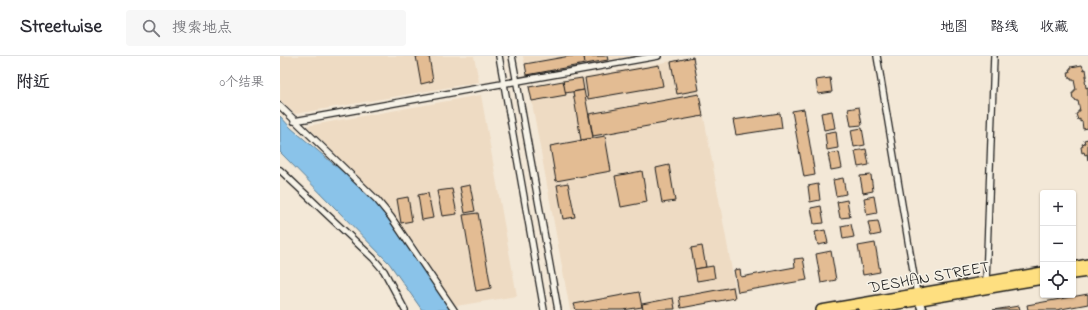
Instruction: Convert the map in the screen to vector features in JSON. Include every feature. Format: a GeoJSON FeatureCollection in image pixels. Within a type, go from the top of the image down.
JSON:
{"type":"FeatureCollection","features":[{"type":"Feature","properties":{"kind":"main road"},"geometry":{"type":"LineString","coordinates":[[1076,266],[1088,264]]}},
{"type":"Feature","properties":{"kind":"main road"},"geometry":{"type":"LineString","coordinates":[[1076,274],[1088,272]]}},
{"type":"Feature","properties":{"kind":"main road","name":"DESHAN STREET"},"geometry":{"type":"LineString","coordinates":[[863,310],[986,282],[1040,273]]}},
{"type":"Feature","properties":{"kind":"main road","name":"DESHAN STREET"},"geometry":{"type":"LineString","coordinates":[[821,310],[1040,279]]}},
{"type":"Feature","properties":{"kind":"street"},"geometry":{"type":"LineString","coordinates":[[499,56],[544,310]]}},
{"type":"Feature","properties":{"kind":"street"},"geometry":{"type":"LineString","coordinates":[[512,56],[558,310]]}},
{"type":"Feature","properties":{"kind":"street"},"geometry":{"type":"LineString","coordinates":[[294,121],[658,56]]}},
{"type":"Feature","properties":{"kind":"street"},"geometry":{"type":"LineString","coordinates":[[877,56],[918,297],[922,310]]}},
{"type":"Feature","properties":{"kind":"street"},"geometry":{"type":"LineString","coordinates":[[986,282],[994,56]]}},
{"type":"Feature","properties":{"kind":"street"},"geometry":{"type":"LineString","coordinates":[[280,106],[377,200],[417,254],[454,310]]}},
{"type":"Feature","properties":{"kind":"street"},"geometry":{"type":"LineString","coordinates":[[280,170],[373,258],[384,271],[405,310]]}},
{"type":"Feature","properties":{"kind":"shaded area"},"geometry":{"type":"Polygon","coordinates":[[[280,56],[474,56],[479,82],[295,114],[280,100],[280,56]]]}},
{"type":"Feature","properties":{"kind":"shaded area"},"geometry":{"type":"Polygon","coordinates":[[[523,56],[630,56],[527,75],[523,56]]]}},
{"type":"Feature","properties":{"kind":"shaded area"},"geometry":{"type":"Polygon","coordinates":[[[693,57],[737,298],[674,310],[570,310],[529,87],[693,57]]]}},
{"type":"Feature","properties":{"kind":"shaded area"},"geometry":{"type":"Polygon","coordinates":[[[481,95],[517,296],[456,306],[415,244],[376,194],[307,126],[481,95]]]}},
{"type":"Feature","properties":{"kind":"water"},"geometry":{"type":"Polygon","coordinates":[[[280,116],[291,128],[370,195],[414,254],[451,310],[422,310],[389,263],[280,152],[280,116]]]}},
{"type":"Feature","properties":{"kind":"building"},"geometry":{"type":"Polygon","coordinates":[[[416,56],[429,56],[433,81],[421,84],[416,56]]]}},
{"type":"Feature","properties":{"kind":"building"},"geometry":{"type":"Polygon","coordinates":[[[570,56],[584,56],[585,64],[527,75],[525,64],[570,56]]]}},
{"type":"Feature","properties":{"kind":"building"},"geometry":{"type":"Polygon","coordinates":[[[584,56],[607,56],[608,60],[585,64],[584,56]]]}},
{"type":"Feature","properties":{"kind":"building"},"geometry":{"type":"Polygon","coordinates":[[[693,57],[699,90],[677,94],[671,62],[693,57]]]}},
{"type":"Feature","properties":{"kind":"building"},"geometry":{"type":"Polygon","coordinates":[[[659,65],[663,86],[588,99],[585,78],[659,65]]]}},
{"type":"Feature","properties":{"kind":"building"},"geometry":{"type":"Polygon","coordinates":[[[1082,65],[1084,70],[1086,69],[1086,88],[1088,87],[1088,128],[1083,129],[1082,121],[1080,122],[1080,119],[1078,120],[1076,114],[1080,111],[1078,101],[1073,99],[1072,93],[1076,90],[1074,80],[1069,78],[1068,72],[1070,72],[1069,69],[1071,69],[1071,67],[1082,65]]]}},
{"type":"Feature","properties":{"kind":"building"},"geometry":{"type":"Polygon","coordinates":[[[582,78],[584,90],[565,93],[563,81],[582,78]]]}},
{"type":"Feature","properties":{"kind":"building"},"geometry":{"type":"Polygon","coordinates":[[[830,78],[832,92],[818,94],[816,80],[830,78]]]}},
{"type":"Feature","properties":{"kind":"building"},"geometry":{"type":"Polygon","coordinates":[[[563,81],[566,95],[532,101],[529,87],[563,81]]]}},
{"type":"Feature","properties":{"kind":"building"},"geometry":{"type":"Polygon","coordinates":[[[584,90],[593,138],[581,140],[573,92],[584,90]]]}},
{"type":"Feature","properties":{"kind":"building"},"geometry":{"type":"Polygon","coordinates":[[[699,94],[703,116],[593,136],[589,114],[699,94]]]}},
{"type":"Feature","properties":{"kind":"building"},"geometry":{"type":"Polygon","coordinates":[[[859,107],[862,125],[851,126],[848,109],[859,107]]]}},
{"type":"Feature","properties":{"kind":"building"},"geometry":{"type":"Polygon","coordinates":[[[804,109],[815,175],[804,177],[792,111],[804,109]]]}},
{"type":"Feature","properties":{"kind":"building"},"geometry":{"type":"Polygon","coordinates":[[[832,111],[835,128],[824,130],[821,113],[832,111]]]}},
{"type":"Feature","properties":{"kind":"building"},"geometry":{"type":"Polygon","coordinates":[[[780,113],[782,128],[736,135],[733,120],[780,113]]]}},
{"type":"Feature","properties":{"kind":"building"},"geometry":{"type":"Polygon","coordinates":[[[862,128],[865,145],[854,147],[851,130],[862,128]]]}},
{"type":"Feature","properties":{"kind":"building"},"geometry":{"type":"Polygon","coordinates":[[[836,131],[838,148],[827,150],[825,133],[836,131]]]}},
{"type":"Feature","properties":{"kind":"building"},"geometry":{"type":"Polygon","coordinates":[[[605,136],[611,171],[556,181],[550,146],[605,136]]]}},
{"type":"Feature","properties":{"kind":"building"},"geometry":{"type":"Polygon","coordinates":[[[1088,139],[1088,160],[1087,154],[1085,155],[1084,152],[1082,153],[1081,147],[1083,146],[1082,144],[1085,143],[1084,140],[1088,139]]]}},
{"type":"Feature","properties":{"kind":"building"},"geometry":{"type":"Polygon","coordinates":[[[866,149],[869,165],[858,167],[855,151],[866,149]]]}},
{"type":"Feature","properties":{"kind":"building"},"geometry":{"type":"Polygon","coordinates":[[[839,152],[842,168],[831,170],[828,154],[839,152]]]}},
{"type":"Feature","properties":{"kind":"building"},"geometry":{"type":"Polygon","coordinates":[[[669,165],[675,201],[662,203],[656,168],[669,165]]]}},
{"type":"Feature","properties":{"kind":"building"},"geometry":{"type":"Polygon","coordinates":[[[642,171],[647,202],[621,207],[615,176],[642,171]]]}},
{"type":"Feature","properties":{"kind":"building"},"geometry":{"type":"Polygon","coordinates":[[[871,175],[873,191],[863,193],[860,176],[871,175]]]}},
{"type":"Feature","properties":{"kind":"building"},"geometry":{"type":"Polygon","coordinates":[[[843,178],[846,194],[836,196],[833,180],[843,178]]]}},
{"type":"Feature","properties":{"kind":"building"},"geometry":{"type":"Polygon","coordinates":[[[568,183],[575,217],[563,219],[557,185],[568,183]]]}},
{"type":"Feature","properties":{"kind":"building"},"geometry":{"type":"Polygon","coordinates":[[[818,184],[820,200],[810,202],[808,186],[818,184]]]}},
{"type":"Feature","properties":{"kind":"building"},"geometry":{"type":"Polygon","coordinates":[[[470,185],[475,211],[465,213],[460,187],[470,185]]]}},
{"type":"Feature","properties":{"kind":"building"},"geometry":{"type":"Polygon","coordinates":[[[452,189],[457,214],[442,216],[437,191],[452,189]]]}},
{"type":"Feature","properties":{"kind":"building"},"geometry":{"type":"Polygon","coordinates":[[[428,193],[433,218],[422,220],[418,195],[428,193]]]}},
{"type":"Feature","properties":{"kind":"building"},"geometry":{"type":"Polygon","coordinates":[[[874,196],[877,213],[867,215],[864,198],[874,196]]]}},
{"type":"Feature","properties":{"kind":"building"},"geometry":{"type":"Polygon","coordinates":[[[408,197],[412,221],[401,223],[397,199],[408,197]]]}},
{"type":"Feature","properties":{"kind":"building"},"geometry":{"type":"Polygon","coordinates":[[[847,200],[850,217],[840,218],[837,202],[847,200]]]}},
{"type":"Feature","properties":{"kind":"building"},"geometry":{"type":"Polygon","coordinates":[[[821,206],[824,223],[814,224],[811,208],[821,206]]]}},
{"type":"Feature","properties":{"kind":"building"},"geometry":{"type":"Polygon","coordinates":[[[478,213],[491,288],[476,291],[463,215],[478,213]]]}},
{"type":"Feature","properties":{"kind":"building"},"geometry":{"type":"Polygon","coordinates":[[[878,221],[881,234],[871,236],[868,222],[878,221]]]}},
{"type":"Feature","properties":{"kind":"building"},"geometry":{"type":"Polygon","coordinates":[[[851,224],[854,237],[843,239],[841,226],[851,224]]]}},
{"type":"Feature","properties":{"kind":"building"},"geometry":{"type":"Polygon","coordinates":[[[825,230],[828,243],[818,245],[815,232],[825,230]]]}},
{"type":"Feature","properties":{"kind":"building"},"geometry":{"type":"Polygon","coordinates":[[[875,243],[880,272],[863,275],[858,246],[875,243]]]}},
{"type":"Feature","properties":{"kind":"building"},"geometry":{"type":"Polygon","coordinates":[[[702,246],[706,267],[695,269],[691,248],[702,246]]]}},
{"type":"Feature","properties":{"kind":"building"},"geometry":{"type":"Polygon","coordinates":[[[831,251],[836,280],[821,283],[816,254],[831,251]]]}},
{"type":"Feature","properties":{"kind":"building"},"geometry":{"type":"Polygon","coordinates":[[[803,258],[807,280],[738,292],[734,270],[740,269],[741,277],[795,267],[794,259],[803,258]]]}},
{"type":"Feature","properties":{"kind":"building"},"geometry":{"type":"Polygon","coordinates":[[[713,266],[715,278],[697,281],[695,269],[713,266]]]}},
{"type":"Feature","properties":{"kind":"building"},"geometry":{"type":"Polygon","coordinates":[[[733,287],[735,298],[681,308],[679,297],[733,287]]]}},
{"type":"Feature","properties":{"kind":"building"},"geometry":{"type":"Polygon","coordinates":[[[639,292],[642,307],[623,310],[576,310],[574,304],[639,292]]]}},
{"type":"Feature","properties":{"kind":"building"},"geometry":{"type":"Polygon","coordinates":[[[1088,294],[1088,304],[1056,310],[1028,310],[1027,305],[1066,298],[1076,298],[1076,296],[1088,294]]]}},
{"type":"Feature","properties":{"kind":"building"},"geometry":{"type":"Polygon","coordinates":[[[673,298],[675,309],[643,310],[642,304],[673,298]]]}},
{"type":"Feature","properties":{"kind":"building"},"geometry":{"type":"Polygon","coordinates":[[[1019,306],[1020,310],[993,310],[1019,306]]]}}]}
